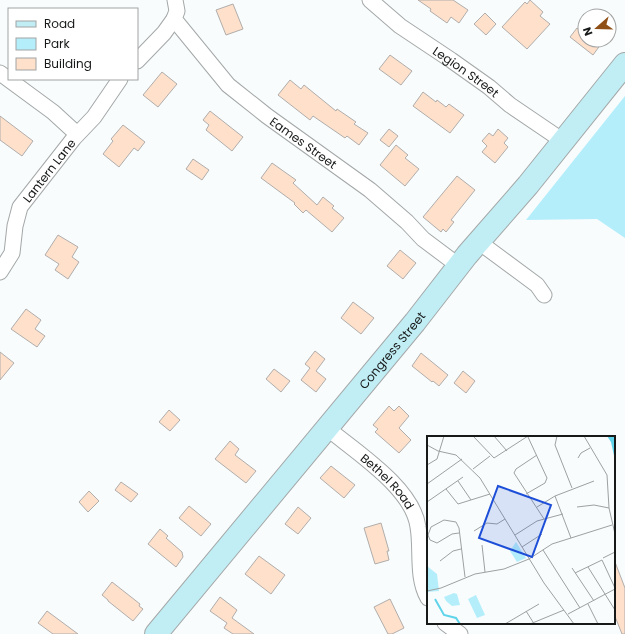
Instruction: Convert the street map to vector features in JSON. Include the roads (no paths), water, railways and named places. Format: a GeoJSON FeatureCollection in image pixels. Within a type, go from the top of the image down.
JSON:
{"type":"FeatureCollection","features":[{"type":"Feature","properties":{"kind":"main road","name":"Congress Street"},"geometry":{"type":"LineString","coordinates":[[156,634],[459,266],[528,185],[625,64]]}},
{"type":"Feature","properties":{"kind":"street"},"geometry":{"type":"LineString","coordinates":[[138,60],[164,33],[174,19],[177,11],[175,0]]}},
{"type":"Feature","properties":{"kind":"street","name":"Legion Street"},"geometry":{"type":"LineString","coordinates":[[370,0],[400,26],[489,87],[510,106],[563,141]]}},
{"type":"Feature","properties":{"kind":"street","name":"Eames Street"},"geometry":{"type":"LineString","coordinates":[[174,19],[228,85],[267,116],[370,190],[407,222],[423,239],[459,266]]}},
{"type":"Feature","properties":{"kind":"street"},"geometry":{"type":"LineString","coordinates":[[10,80],[53,112],[77,134]]}},
{"type":"Feature","properties":{"kind":"street","name":"Lantern Lane"},"geometry":{"type":"LineString","coordinates":[[0,272],[12,253],[15,226],[20,207],[77,134],[94,117],[119,80]]}},
{"type":"Feature","properties":{"kind":"street"},"geometry":{"type":"LineString","coordinates":[[479,242],[537,285],[544,294]]}},
{"type":"Feature","properties":{"kind":"street","name":"Bethel Road"},"geometry":{"type":"LineString","coordinates":[[327,428],[388,478],[407,498],[418,524],[421,575],[427,596]]}},
{"type":"Feature","properties":{"kind":"street"},"geometry":{"type":"LineString","coordinates":[[447,624],[460,634]]}}]}
